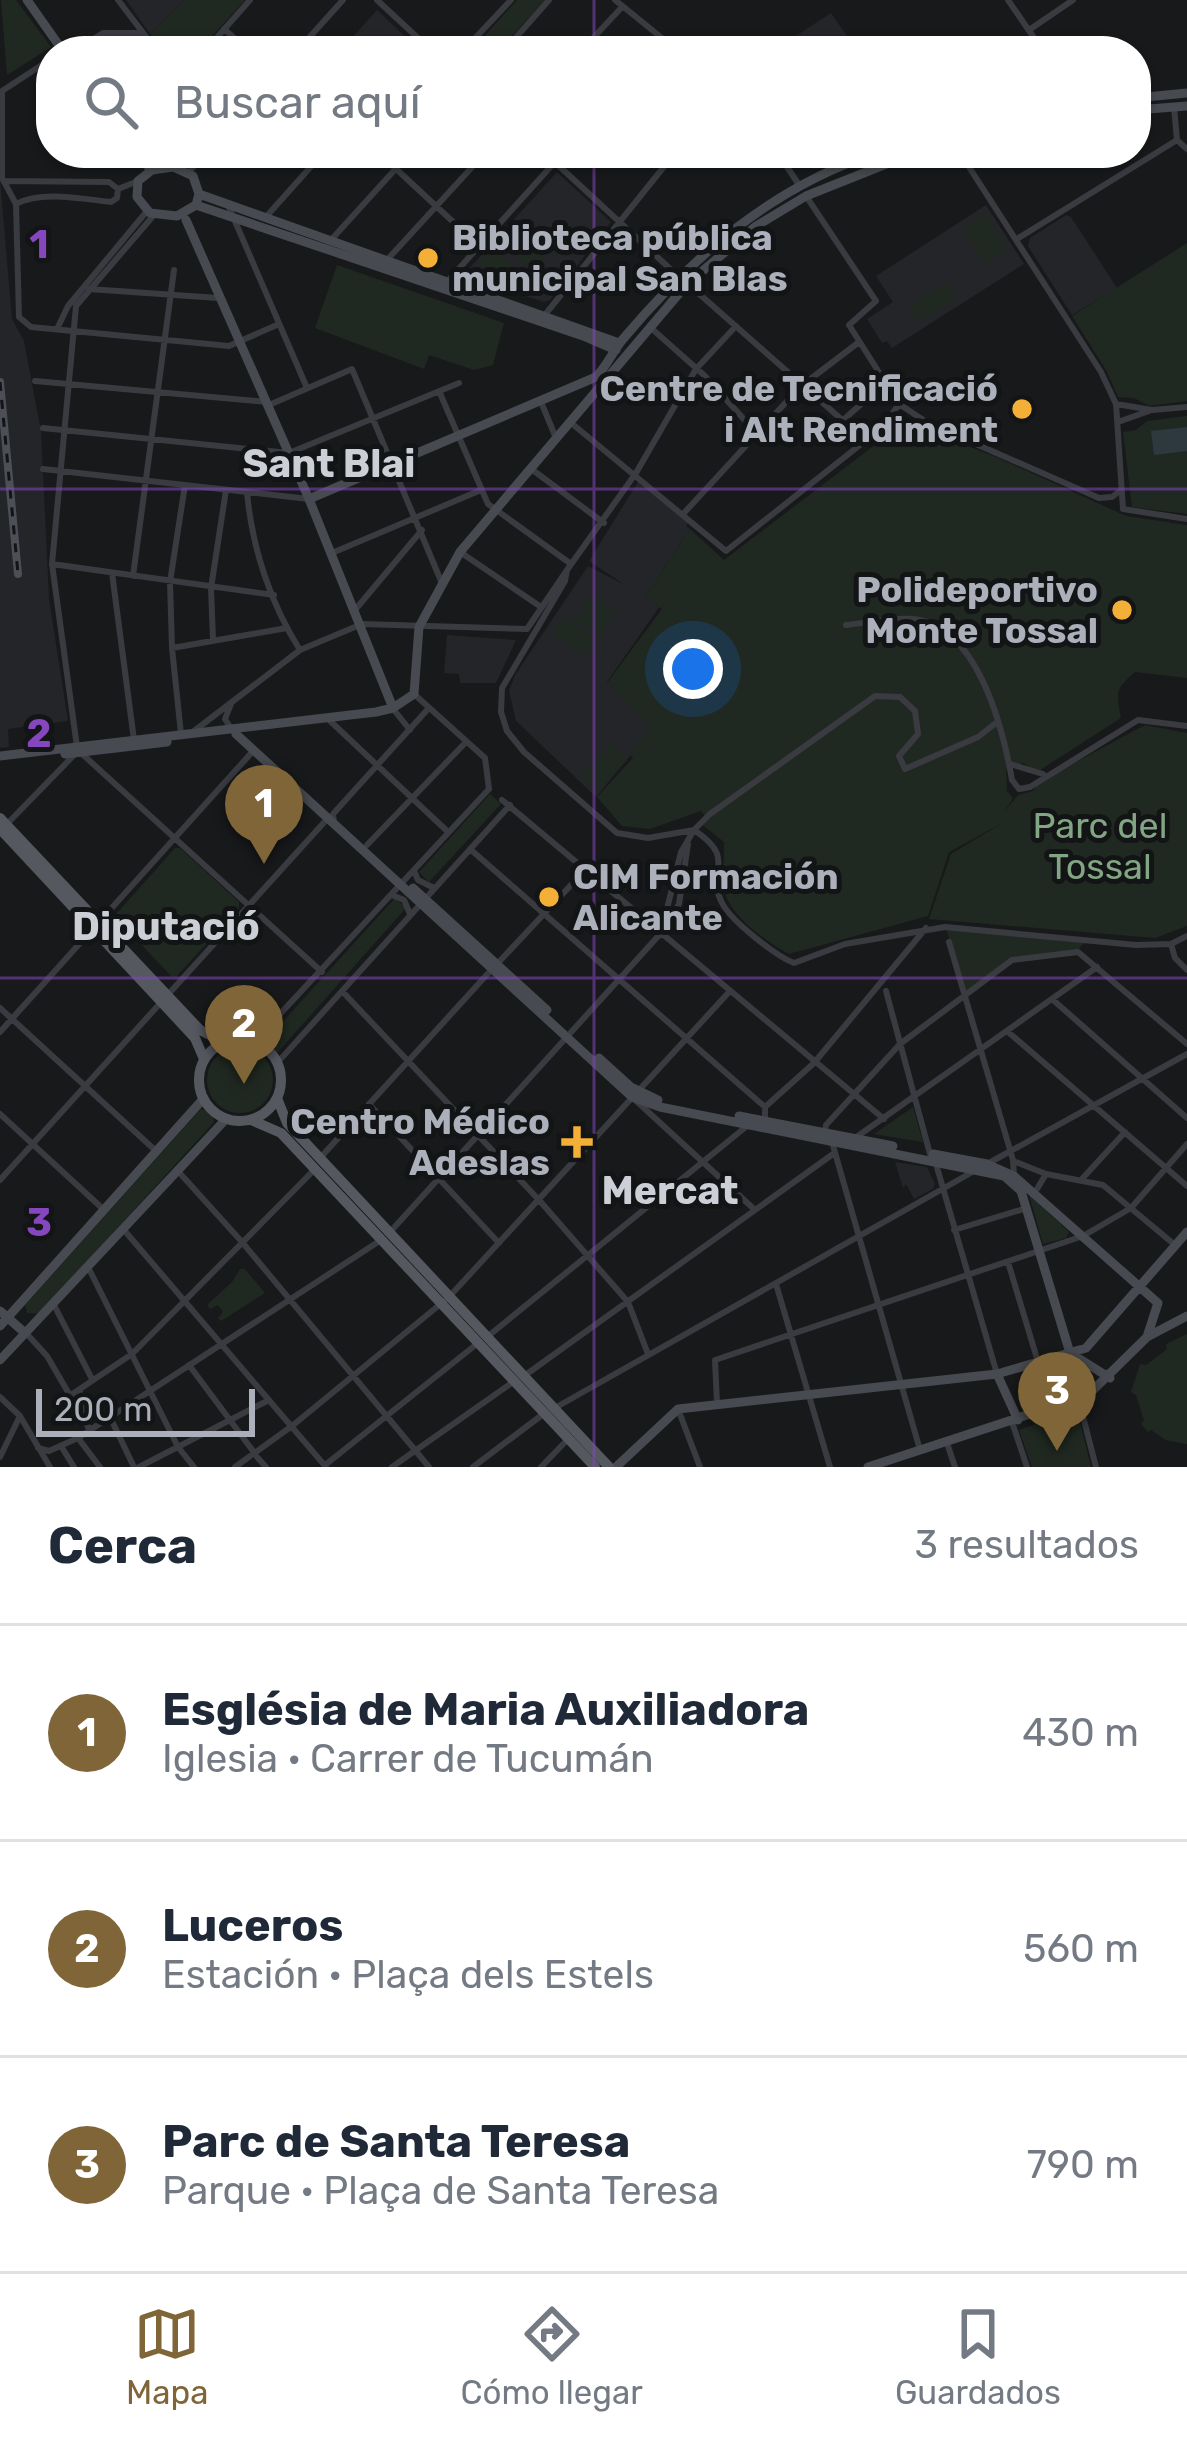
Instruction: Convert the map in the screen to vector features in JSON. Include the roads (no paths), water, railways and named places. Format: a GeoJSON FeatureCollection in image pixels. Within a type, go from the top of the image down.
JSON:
{"type":"FeatureCollection","features":[{"type":"Feature","properties":{"kind":"main road"},"geometry":{"type":"LineString","coordinates":[[2,827],[163,997],[205,1059]]}},
{"type":"Feature","properties":{"kind":"main road"},"geometry":{"type":"LineString","coordinates":[[163,997],[200,1030],[224,1042],[255,1041],[278,1062],[277,1098],[271,1108],[251,1120]]}},
{"type":"Feature","properties":{"kind":"main road"},"geometry":{"type":"LineString","coordinates":[[224,1042],[205,1059],[200,1080],[204,1098],[226,1119],[251,1120],[280,1132],[331,1171],[385,1237]]}},
{"type":"Feature","properties":{"kind":"main road"},"geometry":{"type":"LineString","coordinates":[[277,1098],[286,1124],[316,1163],[572,1435],[595,1467]]}},
{"type":"Feature","properties":{"kind":"main road"},"geometry":{"type":"LineString","coordinates":[[572,1435],[613,1467]]}},
{"type":"Feature","properties":{"kind":"street"},"geometry":{"type":"LineString","coordinates":[[27,0],[52,36]]}},
{"type":"Feature","properties":{"kind":"street"},"geometry":{"type":"LineString","coordinates":[[118,0],[144,36]]}},
{"type":"Feature","properties":{"kind":"street"},"geometry":{"type":"LineString","coordinates":[[218,36],[250,0]]}},
{"type":"Feature","properties":{"kind":"street"},"geometry":{"type":"LineString","coordinates":[[311,36],[343,0]]}},
{"type":"Feature","properties":{"kind":"street"},"geometry":{"type":"LineString","coordinates":[[376,0],[415,36]]}},
{"type":"Feature","properties":{"kind":"street"},"geometry":{"type":"LineString","coordinates":[[478,36],[511,0]]}},
{"type":"Feature","properties":{"kind":"street"},"geometry":{"type":"LineString","coordinates":[[517,36],[549,0]]}},
{"type":"Feature","properties":{"kind":"street"},"geometry":{"type":"LineString","coordinates":[[1008,0],[1033,36]]}},
{"type":"Feature","properties":{"kind":"street"},"geometry":{"type":"LineString","coordinates":[[1029,30],[1073,0]]}},
{"type":"Feature","properties":{"kind":"street"},"geometry":{"type":"LineString","coordinates":[[592,36],[619,3],[658,36]]}},
{"type":"Feature","properties":{"kind":"street"},"geometry":{"type":"LineString","coordinates":[[224,29],[232,36]]}},
{"type":"Feature","properties":{"kind":"street"},"geometry":{"type":"LineString","coordinates":[[98,36],[141,33]]}},
{"type":"Feature","properties":{"kind":"street"},"geometry":{"type":"LineString","coordinates":[[36,69],[2,91],[4,181],[16,204],[19,317],[31,327],[229,346],[279,324]]}},
{"type":"Feature","properties":{"kind":"street"},"geometry":{"type":"LineString","coordinates":[[1151,97],[1187,93]]}},
{"type":"Feature","properties":{"kind":"street"},"geometry":{"type":"LineString","coordinates":[[1151,109],[1187,106]]}},
{"type":"Feature","properties":{"kind":"street"},"geometry":{"type":"LineString","coordinates":[[1174,107],[1177,140],[1187,149]]}},
{"type":"Feature","properties":{"kind":"street"},"geometry":{"type":"LineString","coordinates":[[1151,156],[1177,140]]}},
{"type":"Feature","properties":{"kind":"street"},"geometry":{"type":"LineString","coordinates":[[138,168],[137,197],[150,213],[182,218]]}},
{"type":"Feature","properties":{"kind":"street"},"geometry":{"type":"LineString","coordinates":[[118,189],[152,170],[166,168]]}},
{"type":"Feature","properties":{"kind":"street"},"geometry":{"type":"LineString","coordinates":[[176,168],[188,172]]}},
{"type":"Feature","properties":{"kind":"street"},"geometry":{"type":"LineString","coordinates":[[188,172],[192,168]]}},
{"type":"Feature","properties":{"kind":"street"},"geometry":{"type":"LineString","coordinates":[[266,218],[309,168]]}},
{"type":"Feature","properties":{"kind":"street"},"geometry":{"type":"LineString","coordinates":[[331,240],[396,168],[479,246]]}},
{"type":"Feature","properties":{"kind":"street"},"geometry":{"type":"LineString","coordinates":[[387,260],[471,168]]}},
{"type":"Feature","properties":{"kind":"street"},"geometry":{"type":"LineString","coordinates":[[445,284],[550,168]]}},
{"type":"Feature","properties":{"kind":"street"},"geometry":{"type":"LineString","coordinates":[[562,168],[800,387],[866,441]]}},
{"type":"Feature","properties":{"kind":"street"},"geometry":{"type":"LineString","coordinates":[[544,316],[663,168]]}},
{"type":"Feature","properties":{"kind":"street"},"geometry":{"type":"LineString","coordinates":[[788,168],[876,302],[849,325],[899,404],[928,423],[1099,498],[1121,490]]}},
{"type":"Feature","properties":{"kind":"street"},"geometry":{"type":"LineString","coordinates":[[43,469],[309,499],[596,376],[748,217],[799,185],[840,168]]}},
{"type":"Feature","properties":{"kind":"street"},"geometry":{"type":"LineString","coordinates":[[876,168],[806,196],[756,226],[683,281],[649,326],[621,348],[610,374],[494,509],[441,581],[419,628],[414,694],[485,758],[499,797],[663,929],[884,1119]]}},
{"type":"Feature","properties":{"kind":"street"},"geometry":{"type":"LineString","coordinates":[[970,168],[1101,372],[1116,404],[1123,509],[1187,519]]}},
{"type":"Feature","properties":{"kind":"street"},"geometry":{"type":"LineString","coordinates":[[1017,239],[1132,168]]}},
{"type":"Feature","properties":{"kind":"street"},"geometry":{"type":"LineString","coordinates":[[188,172],[198,200],[232,218],[544,316],[621,348]]}},
{"type":"Feature","properties":{"kind":"street"},"geometry":{"type":"LineString","coordinates":[[4,181],[109,182],[118,189]]}},
{"type":"Feature","properties":{"kind":"street"},"geometry":{"type":"LineString","coordinates":[[27,199],[22,187],[28,184]]}},
{"type":"Feature","properties":{"kind":"street"},"geometry":{"type":"LineString","coordinates":[[16,204],[27,199],[110,202],[117,199],[118,189]]}},
{"type":"Feature","properties":{"kind":"street"},"geometry":{"type":"LineString","coordinates":[[198,200],[228,205],[331,240],[621,348]]}},
{"type":"Feature","properties":{"kind":"street"},"geometry":{"type":"LineString","coordinates":[[182,218],[198,200]]}},
{"type":"Feature","properties":{"kind":"street"},"geometry":{"type":"LineString","coordinates":[[228,205],[307,388]]}},
{"type":"Feature","properties":{"kind":"street"},"geometry":{"type":"LineString","coordinates":[[150,213],[76,306],[52,564],[78,751],[322,972]]}},
{"type":"Feature","properties":{"kind":"street"},"geometry":{"type":"LineString","coordinates":[[57,329],[68,306],[150,213]]}},
{"type":"Feature","properties":{"kind":"street"},"geometry":{"type":"LineString","coordinates":[[182,218],[290,453],[393,708],[410,730]]}},
{"type":"Feature","properties":{"kind":"street"},"geometry":{"type":"LineString","coordinates":[[133,576],[174,270]]}},
{"type":"Feature","properties":{"kind":"street"},"geometry":{"type":"LineString","coordinates":[[89,289],[222,298]]}},
{"type":"Feature","properties":{"kind":"street"},"geometry":{"type":"LineString","coordinates":[[649,326],[750,426]]}},
{"type":"Feature","properties":{"kind":"street"},"geometry":{"type":"LineString","coordinates":[[186,733],[301,650],[362,625],[526,629],[604,523],[696,369],[736,326]]}},
{"type":"Feature","properties":{"kind":"street"},"geometry":{"type":"LineString","coordinates":[[684,513],[800,387],[859,342]]}},
{"type":"Feature","properties":{"kind":"street"},"geometry":{"type":"LineString","coordinates":[[35,381],[268,404],[352,369],[441,581]]}},
{"type":"Feature","properties":{"kind":"street"},"geometry":{"type":"LineString","coordinates":[[842,421],[886,382]]}},
{"type":"Feature","properties":{"kind":"street"},"geometry":{"type":"LineString","coordinates":[[44,428],[290,453],[459,383]]}},
{"type":"Feature","properties":{"kind":"street"},"geometry":{"type":"LineString","coordinates":[[578,384],[587,402]]}},
{"type":"Feature","properties":{"kind":"street"},"geometry":{"type":"LineString","coordinates":[[439,391],[481,490],[494,509],[569,567]]}},
{"type":"Feature","properties":{"kind":"street"},"geometry":{"type":"LineString","coordinates":[[540,401],[556,438]]}},
{"type":"Feature","properties":{"kind":"street"},"geometry":{"type":"LineString","coordinates":[[570,422],[726,551],[884,427],[899,404]]}},
{"type":"Feature","properties":{"kind":"street"},"geometry":{"type":"LineString","coordinates":[[1116,404],[1152,410]]}},
{"type":"Feature","properties":{"kind":"street"},"geometry":{"type":"LineString","coordinates":[[1118,422],[1152,410],[1187,406]]}},
{"type":"Feature","properties":{"kind":"street"},"geometry":{"type":"LineString","coordinates":[[530,468],[604,523]]}},
{"type":"Feature","properties":{"kind":"street"},"geometry":{"type":"LineString","coordinates":[[185,485],[170,582],[172,648],[186,733]]}},
{"type":"Feature","properties":{"kind":"street"},"geometry":{"type":"LineString","coordinates":[[213,640],[211,588],[226,490]]}},
{"type":"Feature","properties":{"kind":"street"},"geometry":{"type":"LineString","coordinates":[[332,553],[481,490]]}},
{"type":"Feature","properties":{"kind":"street"},"geometry":{"type":"LineString","coordinates":[[247,492],[251,539],[286,628],[301,650]]}},
{"type":"Feature","properties":{"kind":"street"},"geometry":{"type":"LineString","coordinates":[[356,610],[422,530]]}},
{"type":"Feature","properties":{"kind":"street"},"geometry":{"type":"LineString","coordinates":[[460,552],[541,607]]}},
{"type":"Feature","properties":{"kind":"street"},"geometry":{"type":"LineString","coordinates":[[52,564],[274,596]]}},
{"type":"Feature","properties":{"kind":"street"},"geometry":{"type":"LineString","coordinates":[[569,567],[502,688],[501,712],[507,731],[617,833],[648,838],[694,830],[711,842],[717,851],[719,895],[726,909],[787,961],[801,963],[838,946],[926,928],[1136,945],[1171,944],[1187,937]]}},
{"type":"Feature","properties":{"kind":"street"},"geometry":{"type":"LineString","coordinates":[[112,573],[134,740]]}},
{"type":"Feature","properties":{"kind":"street"},"geometry":{"type":"LineString","coordinates":[[847,625],[916,619],[942,630],[961,646],[980,672],[1012,780],[1019,789],[1030,787],[1142,718],[1187,726]]}},
{"type":"Feature","properties":{"kind":"street"},"geometry":{"type":"LineString","coordinates":[[172,648],[286,628]]}},
{"type":"Feature","properties":{"kind":"street"},"geometry":{"type":"LineString","coordinates":[[0,759],[393,708],[414,694]]}},
{"type":"Feature","properties":{"kind":"street"},"geometry":{"type":"LineString","coordinates":[[38,1448],[49,1451],[77,1438],[385,1237],[663,929],[679,904],[688,840],[731,796],[874,696],[900,697],[916,711],[918,734],[899,756],[905,769],[979,736],[997,722]]}},
{"type":"Feature","properties":{"kind":"street"},"geometry":{"type":"LineString","coordinates":[[232,701],[226,719],[254,750],[367,845],[403,883]]}},
{"type":"Feature","properties":{"kind":"street"},"geometry":{"type":"LineString","coordinates":[[0,1180],[428,709]]}},
{"type":"Feature","properties":{"kind":"street"},"geometry":{"type":"LineString","coordinates":[[327,718],[448,831]]}},
{"type":"Feature","properties":{"kind":"street"},"geometry":{"type":"LineString","coordinates":[[2,827],[78,751],[186,733],[236,730],[754,1209]]}},
{"type":"Feature","properties":{"kind":"street"},"geometry":{"type":"LineString","coordinates":[[979,736],[1003,742]]}},
{"type":"Feature","properties":{"kind":"street"},"geometry":{"type":"LineString","coordinates":[[367,845],[466,742]]}},
{"type":"Feature","properties":{"kind":"street"},"geometry":{"type":"LineString","coordinates":[[0,1032],[254,750]]}},
{"type":"Feature","properties":{"kind":"street"},"geometry":{"type":"LineString","coordinates":[[1009,764],[1046,774]]}},
{"type":"Feature","properties":{"kind":"street"},"geometry":{"type":"LineString","coordinates":[[1012,780],[1015,772],[1027,770]]}},
{"type":"Feature","properties":{"kind":"street"},"geometry":{"type":"LineString","coordinates":[[1027,770],[1030,787]]}},
{"type":"Feature","properties":{"kind":"street"},"geometry":{"type":"LineString","coordinates":[[255,1041],[448,831],[499,797]]}},
{"type":"Feature","properties":{"kind":"street"},"geometry":{"type":"LineString","coordinates":[[278,1062],[470,849],[499,797]]}},
{"type":"Feature","properties":{"kind":"street"},"geometry":{"type":"LineString","coordinates":[[470,849],[765,1107]]}},
{"type":"Feature","properties":{"kind":"street"},"geometry":{"type":"LineString","coordinates":[[70,1395],[132,1354],[187,1303],[586,869]]}},
{"type":"Feature","properties":{"kind":"street"},"geometry":{"type":"LineString","coordinates":[[414,871],[423,884],[435,886]]}},
{"type":"Feature","properties":{"kind":"street"},"geometry":{"type":"LineString","coordinates":[[392,895],[405,901],[410,914]]}},
{"type":"Feature","properties":{"kind":"street"},"geometry":{"type":"LineString","coordinates":[[765,1121],[765,1107],[814,1063],[926,928]]}},
{"type":"Feature","properties":{"kind":"street"},"geometry":{"type":"LineString","coordinates":[[949,942],[1017,1165],[1103,1185],[1175,1245]]}},
{"type":"Feature","properties":{"kind":"street"},"geometry":{"type":"LineString","coordinates":[[1171,944],[1175,958],[1187,970]]}},
{"type":"Feature","properties":{"kind":"street"},"geometry":{"type":"LineString","coordinates":[[920,1450],[826,1125],[900,1044],[1012,960],[1078,952],[1187,1044]]}},
{"type":"Feature","properties":{"kind":"street"},"geometry":{"type":"LineString","coordinates":[[854,1139],[1097,967]]}},
{"type":"Feature","properties":{"kind":"street"},"geometry":{"type":"LineString","coordinates":[[341,991],[539,1200],[628,1302],[648,1354]]}},
{"type":"Feature","properties":{"kind":"street"},"geometry":{"type":"LineString","coordinates":[[235,1467],[445,1300],[730,991]]}},
{"type":"Feature","properties":{"kind":"street"},"geometry":{"type":"LineString","coordinates":[[886,991],[1027,1467]]}},
{"type":"Feature","properties":{"kind":"street"},"geometry":{"type":"LineString","coordinates":[[1052,999],[1187,1118]]}},
{"type":"Feature","properties":{"kind":"street"},"geometry":{"type":"LineString","coordinates":[[0,1008],[156,1151]]}},
{"type":"Feature","properties":{"kind":"street"},"geometry":{"type":"LineString","coordinates":[[1007,1030],[1187,1186]]}},
{"type":"Feature","properties":{"kind":"street"},"geometry":{"type":"LineString","coordinates":[[473,1467],[549,1410],[942,1187],[1014,1155],[1187,1054]]}},
{"type":"Feature","properties":{"kind":"street"},"geometry":{"type":"LineString","coordinates":[[634,1094],[933,1157]]}},
{"type":"Feature","properties":{"kind":"street"},"geometry":{"type":"LineString","coordinates":[[634,1094],[749,1124],[1014,1176],[1140,1286],[1154,1306],[1147,1336]]}},
{"type":"Feature","properties":{"kind":"street"},"geometry":{"type":"LineString","coordinates":[[90,1430],[47,1355],[26,1333],[2,1318],[204,1098]]}},
{"type":"Feature","properties":{"kind":"street"},"geometry":{"type":"LineString","coordinates":[[369,1104],[499,1244]]}},
{"type":"Feature","properties":{"kind":"street"},"geometry":{"type":"LineString","coordinates":[[0,1114],[103,1209]]}},
{"type":"Feature","properties":{"kind":"street"},"geometry":{"type":"LineString","coordinates":[[0,1360],[226,1119]]}},
{"type":"Feature","properties":{"kind":"street"},"geometry":{"type":"LineString","coordinates":[[124,1230],[324,1466],[749,1124],[765,1121]]}},
{"type":"Feature","properties":{"kind":"street"},"geometry":{"type":"LineString","coordinates":[[1081,1180],[1125,1132]]}},
{"type":"Feature","properties":{"kind":"street"},"geometry":{"type":"LineString","coordinates":[[717,1404],[712,1365],[717,1359],[1083,1236],[1131,1208],[1187,1144]]}},
{"type":"Feature","properties":{"kind":"street"},"geometry":{"type":"LineString","coordinates":[[392,1467],[833,1154]]}},
{"type":"Feature","properties":{"kind":"street"},"geometry":{"type":"LineString","coordinates":[[1014,1155],[1014,1176]]}},
{"type":"Feature","properties":{"kind":"street"},"geometry":{"type":"LineString","coordinates":[[982,1167],[1004,1176],[1021,1191],[1070,1353],[1110,1378]]}},
{"type":"Feature","properties":{"kind":"street"},"geometry":{"type":"LineString","coordinates":[[177,1170],[429,1467]]}},
{"type":"Feature","properties":{"kind":"street"},"geometry":{"type":"LineString","coordinates":[[1034,1194],[1046,1174]]}},
{"type":"Feature","properties":{"kind":"street"},"geometry":{"type":"LineString","coordinates":[[954,1230],[1028,1208]]}},
{"type":"Feature","properties":{"kind":"street"},"geometry":{"type":"LineString","coordinates":[[613,1467],[678,1409],[997,1374],[1087,1348],[1187,1232]]}},
{"type":"Feature","properties":{"kind":"street"},"geometry":{"type":"LineString","coordinates":[[1007,1262],[1038,1362]]}},
{"type":"Feature","properties":{"kind":"street"},"geometry":{"type":"LineString","coordinates":[[89,1269],[178,1447],[194,1467]]}},
{"type":"Feature","properties":{"kind":"street"},"geometry":{"type":"LineString","coordinates":[[776,1284],[830,1467]]}},
{"type":"Feature","properties":{"kind":"street"},"geometry":{"type":"LineString","coordinates":[[1127,1301],[1154,1306]]}},
{"type":"Feature","properties":{"kind":"street"},"geometry":{"type":"LineString","coordinates":[[54,1305],[92,1379]]}},
{"type":"Feature","properties":{"kind":"street"},"geometry":{"type":"LineString","coordinates":[[868,1467],[1078,1400],[1110,1378],[1147,1336],[1187,1316]]}},
{"type":"Feature","properties":{"kind":"street"},"geometry":{"type":"LineString","coordinates":[[1086,1361],[1087,1348]]}},
{"type":"Feature","properties":{"kind":"street"},"geometry":{"type":"LineString","coordinates":[[1054,1358],[1073,1375],[1096,1467]]}},
{"type":"Feature","properties":{"kind":"street"},"geometry":{"type":"LineString","coordinates":[[189,1365],[266,1467]]}},
{"type":"Feature","properties":{"kind":"street"},"geometry":{"type":"LineString","coordinates":[[82,1387],[82,1408],[92,1417],[107,1419]]}},
{"type":"Feature","properties":{"kind":"street"},"geometry":{"type":"LineString","coordinates":[[0,1397],[20,1416],[50,1467]]}},
{"type":"Feature","properties":{"kind":"street"},"geometry":{"type":"LineString","coordinates":[[107,1419],[137,1467],[270,1400]]}},
{"type":"Feature","properties":{"kind":"street"},"geometry":{"type":"LineString","coordinates":[[678,1409],[700,1467]]}},
{"type":"Feature","properties":{"kind":"street"},"geometry":{"type":"LineString","coordinates":[[0,1457],[20,1416]]}},
{"type":"Feature","properties":{"kind":"street"},"geometry":{"type":"LineString","coordinates":[[541,1467],[572,1435]]}},
{"type":"Feature","properties":{"kind":"street"},"geometry":{"type":"LineString","coordinates":[[77,1438],[100,1467]]}},
{"type":"Feature","properties":{"kind":"street"},"geometry":{"type":"LineString","coordinates":[[946,1443],[955,1467]]}},
{"type":"Feature","properties":{"kind":"street"},"geometry":{"type":"LineString","coordinates":[[61,1446],[74,1467]]}},
{"type":"Feature","properties":{"kind":"railway"},"geometry":{"type":"LineString","coordinates":[[0,382],[18,574]]}},
{"type":"Feature","properties":{"kind":"place","name":"Biblioteca pública municipal San Blas"},"geometry":{"type":"Point","coordinates":[428,258]}},
{"type":"Feature","properties":{"kind":"place","name":"Centre de Tecnificació i Alt Rendiment"},"geometry":{"type":"Point","coordinates":[1022,409]}},
{"type":"Feature","properties":{"kind":"place","name":"Polideportivo Monte Tossal"},"geometry":{"type":"Point","coordinates":[1122,610]}},
{"type":"Feature","properties":{"kind":"place","name":"Església de Maria Auxiliadora"},"geometry":{"type":"Point","coordinates":[264,864]}},
{"type":"Feature","properties":{"kind":"place","name":"CIM Formación Alicante"},"geometry":{"type":"Point","coordinates":[549,897]}},
{"type":"Feature","properties":{"kind":"place","name":"Luceros"},"geometry":{"type":"Point","coordinates":[244,1084]}},
{"type":"Feature","properties":{"kind":"place","name":"Centro Médico Adeslas"},"geometry":{"type":"Point","coordinates":[577,1142]}},
{"type":"Feature","properties":{"kind":"place","name":"Parc de Santa Teresa"},"geometry":{"type":"Point","coordinates":[1057,1451]}},
{"type":"Feature","properties":{"kind":"district","name":"Sant Blai"},"geometry":{"type":"Point","coordinates":[329,464]}},
{"type":"Feature","properties":{"kind":"district","name":"Diputació"},"geometry":{"type":"Point","coordinates":[166,927]}},
{"type":"Feature","properties":{"kind":"district","name":"Mercat"},"geometry":{"type":"Point","coordinates":[670,1191]}},
{"type":"Feature","properties":{"kind":"park label","name":"Parc del Tossal"},"geometry":{"type":"Point","coordinates":[1100,846]}}]}
